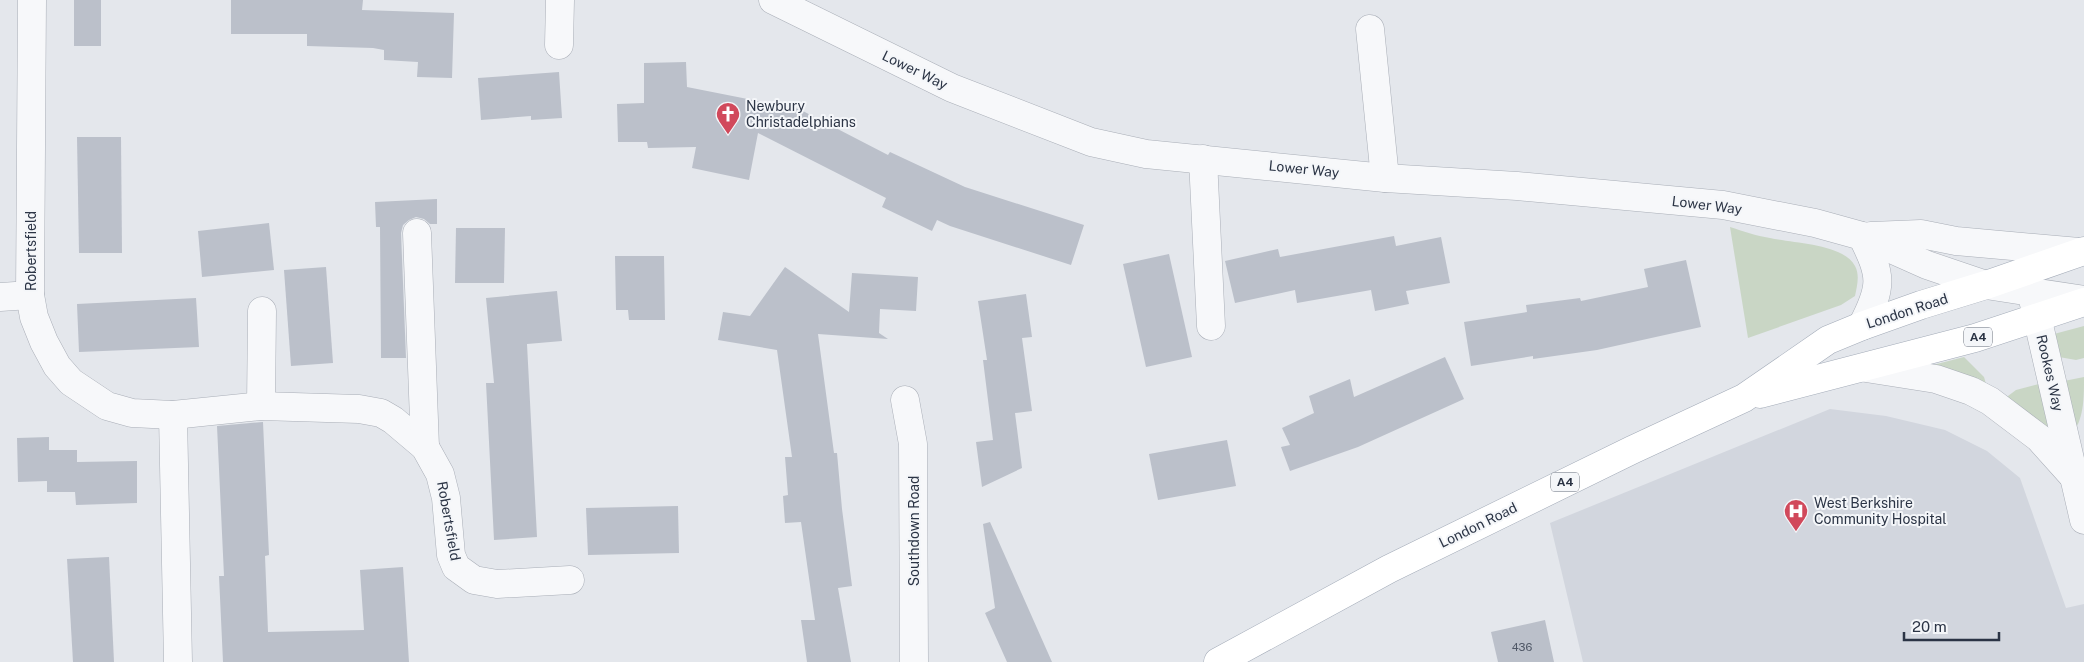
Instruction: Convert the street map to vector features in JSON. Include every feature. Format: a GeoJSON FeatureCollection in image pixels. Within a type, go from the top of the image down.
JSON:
{"type":"FeatureCollection","features":[{"type":"Feature","properties":{"kind":"main road","name":"London Road"},"geometry":{"type":"LineString","coordinates":[[1744,398],[1866,368],[1975,338],[2035,292],[2081,252]]}},
{"type":"Feature","properties":{"kind":"main road","name":"London Road"},"geometry":{"type":"LineString","coordinates":[[1218,662],[1389,569],[1632,450],[1744,398],[1828,340],[1862,326],[1986,285],[2084,301]]}},
{"type":"Feature","properties":{"kind":"street","name":"Robertsfield"},"geometry":{"type":"LineString","coordinates":[[32,0],[30,295],[34,317],[44,342],[57,366],[71,382],[107,406],[132,412],[173,415],[261,406],[359,409],[380,413],[393,420],[425,447],[440,474],[446,498],[451,555],[456,567],[474,580],[498,584],[570,580]]}},
{"type":"Feature","properties":{"kind":"street"},"geometry":{"type":"LineString","coordinates":[[558,45],[560,0]]}},
{"type":"Feature","properties":{"kind":"street","name":"Lower Way"},"geometry":{"type":"LineString","coordinates":[[773,0],[952,88],[1090,142],[1146,154],[1385,178],[1516,186],[1722,205],[1815,223],[1862,236],[1927,265],[1986,285]]}},
{"type":"Feature","properties":{"kind":"street"},"geometry":{"type":"LineString","coordinates":[[1370,29],[1385,178]]}},
{"type":"Feature","properties":{"kind":"street"},"geometry":{"type":"LineString","coordinates":[[1203,159],[1211,326]]}},
{"type":"Feature","properties":{"kind":"street"},"geometry":{"type":"LineString","coordinates":[[417,233],[425,447]]}},
{"type":"Feature","properties":{"kind":"street","name":"Lower Way"},"geometry":{"type":"LineString","coordinates":[[1862,236],[1921,234],[1956,241],[2081,252]]}},
{"type":"Feature","properties":{"kind":"street"},"geometry":{"type":"LineString","coordinates":[[1862,236],[1873,259],[1878,282],[1874,302],[1862,326]]}},
{"type":"Feature","properties":{"kind":"street","name":"Rookes Way"},"geometry":{"type":"LineString","coordinates":[[2035,292],[2084,520]]}},
{"type":"Feature","properties":{"kind":"street"},"geometry":{"type":"LineString","coordinates":[[0,297],[30,295]]}},
{"type":"Feature","properties":{"kind":"street"},"geometry":{"type":"LineString","coordinates":[[261,406],[262,311]]}},
{"type":"Feature","properties":{"kind":"street","name":"Rookes Way"},"geometry":{"type":"LineString","coordinates":[[1866,368],[1936,379],[1984,398],[2039,438],[2075,479]]}},
{"type":"Feature","properties":{"kind":"street","name":"Southdown Road"},"geometry":{"type":"LineString","coordinates":[[905,400],[914,444],[914,662]]}},
{"type":"Feature","properties":{"kind":"street"},"geometry":{"type":"LineString","coordinates":[[173,415],[178,662]]}},
{"type":"Feature","properties":{"kind":"street","name":"Rookes Way"},"geometry":{"type":"LineString","coordinates":[[2075,479],[2084,443]]}},
{"type":"Feature","properties":{"kind":"shaded area","name":"West Berkshire Community Hospital"},"geometry":{"type":"Polygon","coordinates":[[[1830,409],[1886,416],[1945,430],[1987,451],[2020,478],[2066,608],[2084,604],[2084,662],[1583,662],[1550,523],[1830,409]]]}},
{"type":"Feature","properties":{"kind":"green space"},"geometry":{"type":"Polygon","coordinates":[[[1730,227],[1760,236],[1817,246],[1840,253],[1849,259],[1857,269],[1858,281],[1855,296],[1841,305],[1748,338],[1730,227]]]}},
{"type":"Feature","properties":{"kind":"green space"},"geometry":{"type":"Polygon","coordinates":[[[2084,326],[2084,358],[2076,360],[2059,357],[2054,334],[2084,326]]]}},
{"type":"Feature","properties":{"kind":"green space"},"geometry":{"type":"Polygon","coordinates":[[[1964,357],[1984,377],[1986,384],[1933,365],[1964,357]]]}},
{"type":"Feature","properties":{"kind":"green space"},"geometry":{"type":"Polygon","coordinates":[[[2084,377],[2082,413],[2074,431],[2064,381],[2084,377]]]}},
{"type":"Feature","properties":{"kind":"green space"},"geometry":{"type":"Polygon","coordinates":[[[2039,384],[2050,435],[2004,399],[2016,390],[2039,384]]]}},
{"type":"Feature","properties":{"kind":"building"},"geometry":{"type":"Polygon","coordinates":[[[74,0],[101,0],[101,46],[74,46],[74,0]]]}},
{"type":"Feature","properties":{"kind":"building"},"geometry":{"type":"Polygon","coordinates":[[[231,0],[363,0],[362,10],[454,13],[452,78],[417,77],[418,62],[384,60],[384,50],[307,46],[307,34],[231,34],[231,0]]]}},
{"type":"Feature","properties":{"kind":"building"},"geometry":{"type":"Polygon","coordinates":[[[686,62],[687,87],[799,109],[888,155],[890,152],[965,187],[1084,225],[1071,265],[950,226],[937,220],[932,231],[882,207],[886,198],[758,133],[749,180],[692,168],[696,147],[648,148],[647,142],[618,142],[617,104],[644,103],[644,63],[686,62]]]}},
{"type":"Feature","properties":{"kind":"building"},"geometry":{"type":"Polygon","coordinates":[[[559,72],[562,118],[531,120],[531,116],[481,120],[478,78],[559,72]]]}},
{"type":"Feature","properties":{"kind":"building"},"geometry":{"type":"Polygon","coordinates":[[[77,137],[121,137],[122,253],[79,253],[77,137]]]}},
{"type":"Feature","properties":{"kind":"building"},"geometry":{"type":"Polygon","coordinates":[[[437,199],[437,224],[430,224],[424,219],[416,217],[403,225],[401,233],[406,358],[381,358],[380,227],[376,227],[375,202],[437,199]]]}},
{"type":"Feature","properties":{"kind":"building"},"geometry":{"type":"Polygon","coordinates":[[[269,223],[274,270],[202,277],[198,231],[269,223]]]}},
{"type":"Feature","properties":{"kind":"building"},"geometry":{"type":"Polygon","coordinates":[[[456,228],[505,228],[504,283],[455,283],[456,228]]]}},
{"type":"Feature","properties":{"kind":"building"},"geometry":{"type":"Polygon","coordinates":[[[1394,236],[1396,246],[1441,237],[1450,283],[1406,291],[1409,304],[1375,311],[1371,290],[1297,303],[1295,290],[1235,303],[1225,261],[1278,249],[1280,257],[1394,236]]]}},
{"type":"Feature","properties":{"kind":"building"},"geometry":{"type":"Polygon","coordinates":[[[1169,254],[1192,357],[1146,367],[1123,264],[1169,254]]]}},
{"type":"Feature","properties":{"kind":"building"},"geometry":{"type":"Polygon","coordinates":[[[615,256],[664,256],[665,320],[629,320],[628,310],[616,310],[615,256]]]}},
{"type":"Feature","properties":{"kind":"building"},"geometry":{"type":"Polygon","coordinates":[[[1686,260],[1701,327],[1597,350],[1533,359],[1533,356],[1471,366],[1464,322],[1527,312],[1526,305],[1580,298],[1581,301],[1648,287],[1644,269],[1686,260]]]}},
{"type":"Feature","properties":{"kind":"building"},"geometry":{"type":"Polygon","coordinates":[[[326,267],[333,363],[291,366],[284,270],[326,267]]]}},
{"type":"Feature","properties":{"kind":"building"},"geometry":{"type":"Polygon","coordinates":[[[785,267],[849,312],[852,273],[918,277],[916,311],[880,309],[879,333],[888,339],[818,334],[834,453],[837,453],[852,586],[838,588],[851,662],[807,662],[801,620],[815,620],[801,522],[785,523],[783,496],[788,495],[785,457],[792,457],[777,350],[718,340],[723,312],[750,316],[785,267]]]}},
{"type":"Feature","properties":{"kind":"building"},"geometry":{"type":"Polygon","coordinates":[[[557,291],[562,341],[527,344],[537,537],[494,540],[486,383],[494,383],[486,298],[557,291]]]}},
{"type":"Feature","properties":{"kind":"building"},"geometry":{"type":"Polygon","coordinates":[[[1026,294],[1032,337],[1022,338],[1032,411],[1015,413],[1022,468],[982,487],[976,442],[993,440],[983,360],[987,360],[978,301],[1026,294]]]}},
{"type":"Feature","properties":{"kind":"building"},"geometry":{"type":"Polygon","coordinates":[[[196,298],[199,347],[79,352],[77,304],[196,298]]]}},
{"type":"Feature","properties":{"kind":"building"},"geometry":{"type":"Polygon","coordinates":[[[1445,357],[1464,399],[1358,447],[1290,471],[1281,447],[1290,445],[1282,428],[1314,413],[1309,396],[1350,379],[1354,397],[1445,357]]]}},
{"type":"Feature","properties":{"kind":"building"},"geometry":{"type":"Polygon","coordinates":[[[263,422],[269,555],[265,556],[268,632],[364,630],[360,570],[403,567],[409,662],[223,662],[219,576],[224,576],[217,426],[263,422]]]}},
{"type":"Feature","properties":{"kind":"building"},"geometry":{"type":"Polygon","coordinates":[[[49,437],[49,450],[77,450],[77,462],[137,461],[137,503],[76,505],[75,492],[47,492],[47,481],[18,482],[17,438],[49,437]]]}},
{"type":"Feature","properties":{"kind":"building"},"geometry":{"type":"Polygon","coordinates":[[[1227,440],[1236,486],[1158,500],[1149,454],[1227,440]]]}},
{"type":"Feature","properties":{"kind":"building"},"geometry":{"type":"Polygon","coordinates":[[[678,506],[679,553],[588,555],[586,508],[678,506]]]}},
{"type":"Feature","properties":{"kind":"building"},"geometry":{"type":"Polygon","coordinates":[[[990,522],[1052,662],[1007,662],[985,613],[995,608],[983,524],[990,522]]]}},
{"type":"Feature","properties":{"kind":"building"},"geometry":{"type":"Polygon","coordinates":[[[109,557],[114,662],[73,662],[67,559],[109,557]]]}},
{"type":"Feature","properties":{"kind":"building"},"geometry":{"type":"Polygon","coordinates":[[[1545,620],[1554,662],[1498,662],[1491,632],[1545,620]]]}},
{"type":"Feature","properties":{"kind":"place","name":"Newbury Christadelphians"},"geometry":{"type":"Point","coordinates":[728,135]}},
{"type":"Feature","properties":{"kind":"place","name":"West Berkshire Community Hospital"},"geometry":{"type":"Point","coordinates":[1796,532]}}]}
